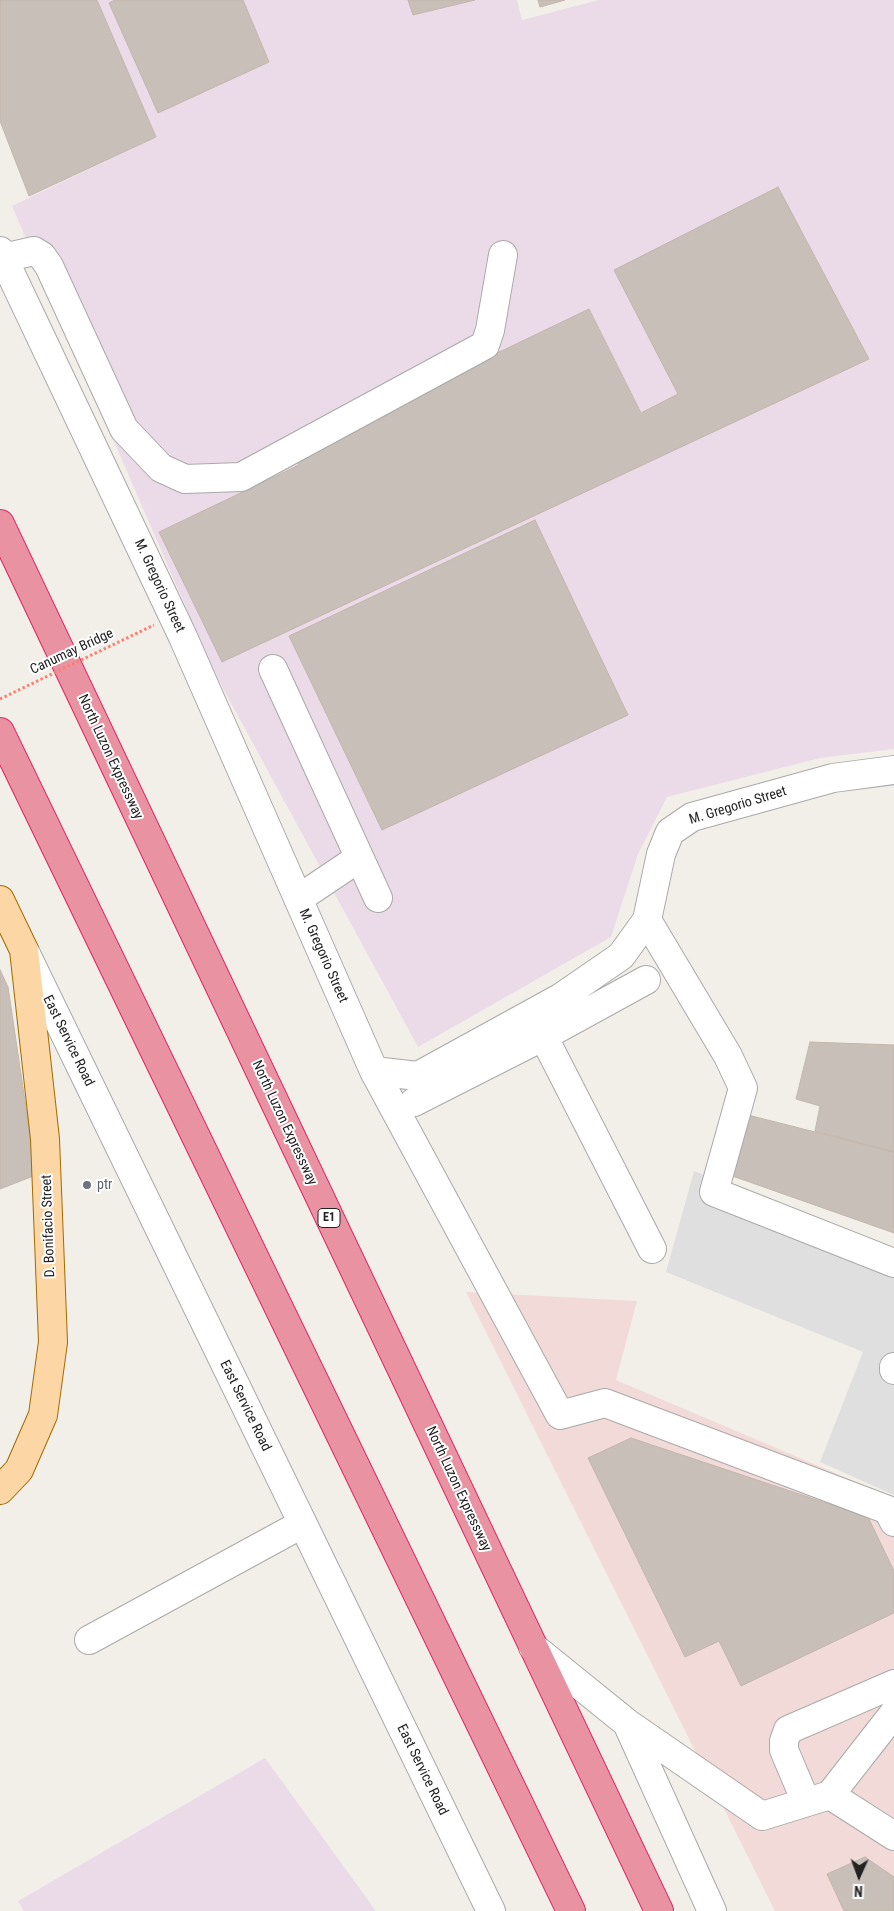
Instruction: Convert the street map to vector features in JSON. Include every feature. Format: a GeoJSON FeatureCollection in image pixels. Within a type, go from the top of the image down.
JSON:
{"type":"FeatureCollection","features":[{"type":"Feature","properties":{"kind":"highway","name":"North Luzon Expressway"},"geometry":{"type":"LineString","coordinates":[[0,524],[659,1911]]}},
{"type":"Feature","properties":{"kind":"highway"},"geometry":{"type":"LineString","coordinates":[[0,732],[571,1911]]}},
{"type":"Feature","properties":{"kind":"main road","name":"East Service Road"},"geometry":{"type":"LineString","coordinates":[[0,900],[24,950]]}},
{"type":"Feature","properties":{"kind":"main road","name":"D. Bonifacio Street"},"geometry":{"type":"LineString","coordinates":[[0,1490],[19,1470],[43,1415],[53,1342],[45,1139],[24,950]]}},
{"type":"Feature","properties":{"kind":"street"},"geometry":{"type":"LineString","coordinates":[[2,255],[34,251],[42,256],[54,275],[124,429],[161,468],[184,479],[242,477],[485,345],[490,330],[504,255]]}},
{"type":"Feature","properties":{"kind":"street","name":"M. Gregorio Street"},"geometry":{"type":"LineString","coordinates":[[2,255],[183,637],[374,1071],[418,1076],[538,1025],[560,998],[621,956],[647,920],[661,854],[670,832],[692,817],[833,778],[894,770]]}},
{"type":"Feature","properties":{"kind":"street"},"geometry":{"type":"LineString","coordinates":[[273,669],[378,898]]}},
{"type":"Feature","properties":{"kind":"street"},"geometry":{"type":"LineString","coordinates":[[298,899],[359,858]]}},
{"type":"Feature","properties":{"kind":"street"},"geometry":{"type":"LineString","coordinates":[[647,920],[728,1056],[742,1085],[743,1091],[714,1192],[894,1263]]}},
{"type":"Feature","properties":{"kind":"street","name":"East Service Road"},"geometry":{"type":"LineString","coordinates":[[24,950],[491,1911]]}},
{"type":"Feature","properties":{"kind":"street"},"geometry":{"type":"LineString","coordinates":[[414,1102],[538,1025],[646,980]]}},
{"type":"Feature","properties":{"kind":"street"},"geometry":{"type":"LineString","coordinates":[[538,1025],[652,1250]]}},
{"type":"Feature","properties":{"kind":"street"},"geometry":{"type":"LineString","coordinates":[[374,1071],[560,1415],[605,1403],[888,1510],[894,1522]]}},
{"type":"Feature","properties":{"kind":"street"},"geometry":{"type":"LineString","coordinates":[[89,1640],[302,1524]]}},
{"type":"Feature","properties":{"kind":"street"},"geometry":{"type":"LineString","coordinates":[[533,1647],[626,1723],[762,1816],[818,1799],[894,1713]]}},
{"type":"Feature","properties":{"kind":"street"},"geometry":{"type":"LineString","coordinates":[[894,1684],[788,1730],[784,1741],[784,1750],[818,1799],[894,1836]]}},
{"type":"Feature","properties":{"kind":"street"},"geometry":{"type":"LineString","coordinates":[[626,1723],[712,1911]]}},
{"type":"Feature","properties":{"kind":"path","name":"Canumay Bridge"},"geometry":{"type":"LineString","coordinates":[[0,699],[154,626]]}},
{"type":"Feature","properties":{"kind":"shaded area"},"geometry":{"type":"Polygon","coordinates":[[[97,0],[517,0],[522,20],[599,0],[894,0],[894,749],[820,758],[667,797],[638,854],[611,937],[418,1047],[213,670],[12,206],[156,137],[97,0]]]}},
{"type":"Feature","properties":{"kind":"shaded area"},"geometry":{"type":"Polygon","coordinates":[[[694,1171],[894,1249],[894,1495],[820,1462],[863,1352],[666,1272],[694,1171]]]}},
{"type":"Feature","properties":{"kind":"shaded area"},"geometry":{"type":"Polygon","coordinates":[[[466,1292],[637,1301],[616,1380],[894,1498],[894,1911],[775,1911],[466,1292]]]}},
{"type":"Feature","properties":{"kind":"shaded area"},"geometry":{"type":"Polygon","coordinates":[[[265,1758],[376,1911],[24,1911],[18,1901],[265,1758]]]}},
{"type":"Feature","properties":{"kind":"building"},"geometry":{"type":"Polygon","coordinates":[[[0,0],[97,0],[156,137],[29,196],[0,121],[0,0]]]}},
{"type":"Feature","properties":{"kind":"building"},"geometry":{"type":"Polygon","coordinates":[[[115,0],[243,0],[269,62],[158,113],[109,3],[115,0]]]}},
{"type":"Feature","properties":{"kind":"building"},"geometry":{"type":"Polygon","coordinates":[[[408,0],[475,0],[413,15],[408,0]]]}},
{"type":"Feature","properties":{"kind":"building"},"geometry":{"type":"Polygon","coordinates":[[[538,0],[565,0],[540,7],[538,0]]]}},
{"type":"Feature","properties":{"kind":"building"},"geometry":{"type":"Polygon","coordinates":[[[778,187],[869,359],[222,662],[159,532],[299,465],[293,451],[589,309],[641,413],[678,394],[614,270],[778,187]]]}},
{"type":"Feature","properties":{"kind":"building"},"geometry":{"type":"Polygon","coordinates":[[[535,520],[628,715],[382,830],[289,636],[535,520]]]}},
{"type":"Feature","properties":{"kind":"building"},"geometry":{"type":"Polygon","coordinates":[[[0,970],[8,987],[36,1175],[0,1189],[0,970]]]}},
{"type":"Feature","properties":{"kind":"building"},"geometry":{"type":"Polygon","coordinates":[[[810,1042],[894,1045],[894,1152],[815,1131],[820,1106],[796,1099],[810,1042]]]}},
{"type":"Feature","properties":{"kind":"building"},"geometry":{"type":"Polygon","coordinates":[[[740,1113],[894,1152],[894,1233],[724,1173],[740,1113]]]}},
{"type":"Feature","properties":{"kind":"building"},"geometry":{"type":"Polygon","coordinates":[[[631,1438],[868,1517],[894,1571],[894,1613],[741,1686],[719,1641],[685,1657],[588,1458],[631,1438]]]}},
{"type":"Feature","properties":{"kind":"building"},"geometry":{"type":"Polygon","coordinates":[[[865,1857],[894,1877],[894,1911],[844,1911],[827,1874],[865,1857]]]}},
{"type":"Feature","properties":{"kind":"place","name":"ptr"},"geometry":{"type":"Point","coordinates":[87,1185]}}]}
